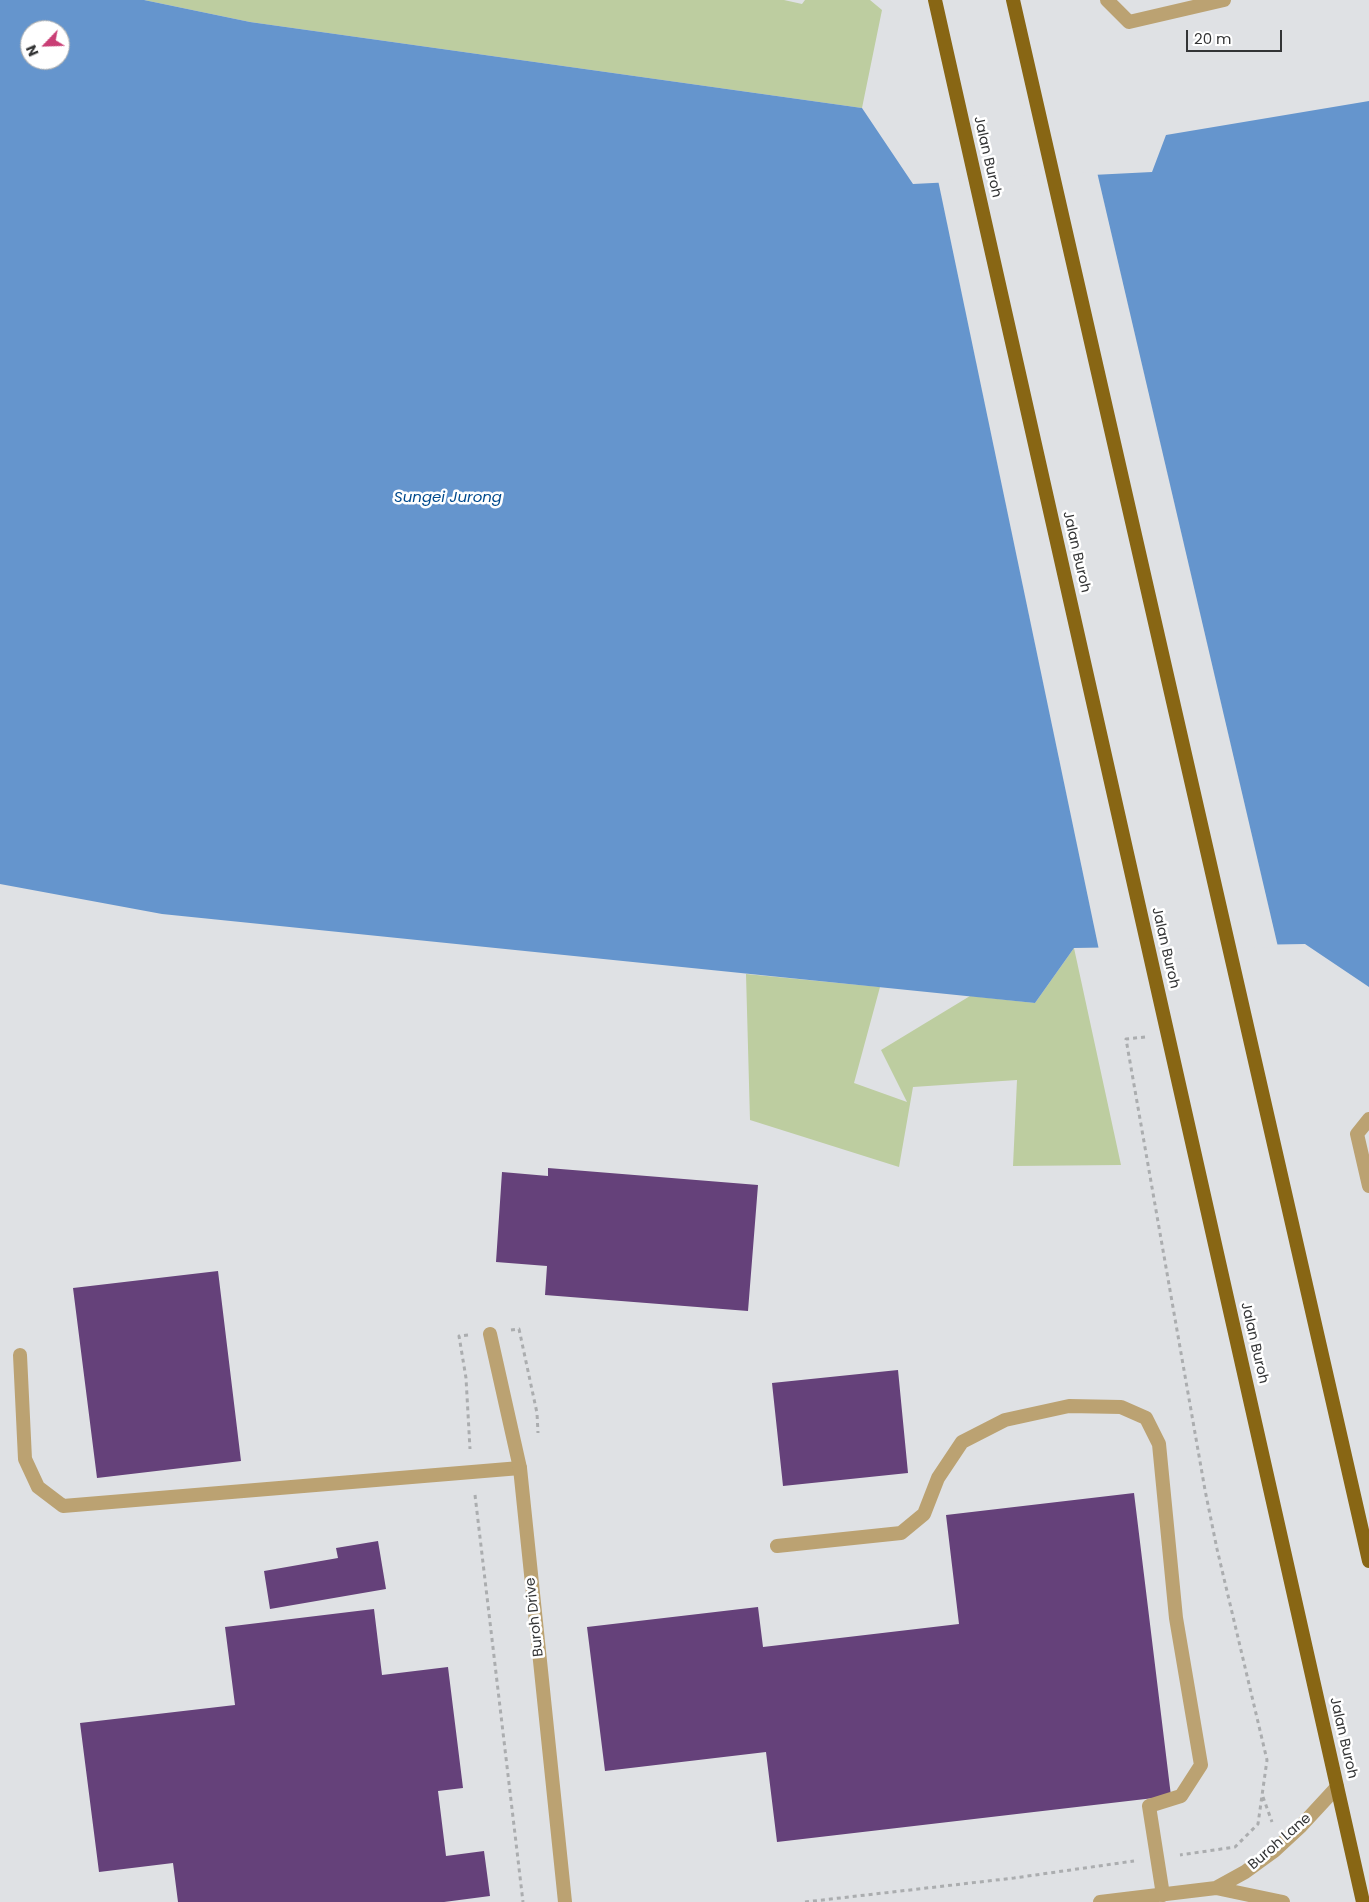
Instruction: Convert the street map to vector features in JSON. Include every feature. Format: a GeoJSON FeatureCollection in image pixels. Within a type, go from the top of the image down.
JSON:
{"type":"FeatureCollection","features":[{"type":"Feature","properties":{"kind":"highway","name":"Jalan Buroh"},"geometry":{"type":"LineString","coordinates":[[935,0],[1364,1902]]}},
{"type":"Feature","properties":{"kind":"highway"},"geometry":{"type":"LineString","coordinates":[[1013,0],[1369,1561]]}},
{"type":"Feature","properties":{"kind":"street"},"geometry":{"type":"LineString","coordinates":[[1107,0],[1129,22],[1224,0]]}},
{"type":"Feature","properties":{"kind":"street"},"geometry":{"type":"LineString","coordinates":[[1369,1119],[1357,1134],[1369,1186]]}},
{"type":"Feature","properties":{"kind":"street","name":"Buroh Drive"},"geometry":{"type":"LineString","coordinates":[[490,1334],[520,1468],[565,1902]]}},
{"type":"Feature","properties":{"kind":"street"},"geometry":{"type":"LineString","coordinates":[[20,1355],[25,1459],[38,1487],[63,1506],[520,1468]]}},
{"type":"Feature","properties":{"kind":"street"},"geometry":{"type":"LineString","coordinates":[[778,1546],[901,1533],[924,1514],[938,1478],[962,1442],[1005,1420],[1069,1406],[1121,1407],[1146,1418],[1159,1444],[1176,1618],[1201,1765],[1181,1796],[1149,1806],[1163,1895]]}},
{"type":"Feature","properties":{"kind":"street","name":"Buroh Lane"},"geometry":{"type":"LineString","coordinates":[[1216,1888],[1245,1872],[1274,1851],[1301,1826],[1337,1786]]}},
{"type":"Feature","properties":{"kind":"street","name":"Buroh Lane"},"geometry":{"type":"LineString","coordinates":[[1100,1902],[1216,1888],[1283,1902]]}},
{"type":"Feature","properties":{"kind":"path"},"geometry":{"type":"LineString","coordinates":[[805,1902],[1014,1878],[1235,1847],[1258,1824],[1267,1760],[1216,1549],[1126,1038],[1167,1034]]}},
{"type":"Feature","properties":{"kind":"path"},"geometry":{"type":"LineString","coordinates":[[490,1334],[459,1336],[466,1378],[472,1472],[523,1902]]}},
{"type":"Feature","properties":{"kind":"green space"},"geometry":{"type":"Polygon","coordinates":[[[144,0],[784,0],[802,4],[805,0],[870,0],[882,10],[862,108],[250,22],[144,0]]]}},
{"type":"Feature","properties":{"kind":"green space"},"geometry":{"type":"Polygon","coordinates":[[[1074,948],[1121,1165],[1013,1166],[1017,1080],[913,1087],[899,1167],[750,1120],[746,974],[880,987],[854,1083],[907,1102],[881,1050],[970,996],[1035,1003],[1074,948]]]}},
{"type":"Feature","properties":{"kind":"water","name":"Sungei Jurong"},"geometry":{"type":"Polygon","coordinates":[[[0,0],[144,0],[250,22],[862,108],[913,184],[1152,172],[1166,135],[1369,101],[1369,987],[1305,944],[1074,948],[1035,1003],[162,914],[0,884],[0,0]]]}},
{"type":"Feature","properties":{"kind":"pier"},"geometry":{"type":"Polygon","coordinates":[[[1097,172],[1278,947],[1099,950],[938,180],[1097,172]]]}},
{"type":"Feature","properties":{"kind":"building"},"geometry":{"type":"Polygon","coordinates":[[[548,1168],[758,1185],[748,1311],[545,1295],[547,1266],[496,1262],[502,1172],[548,1176],[548,1168]]]}},
{"type":"Feature","properties":{"kind":"building"},"geometry":{"type":"Polygon","coordinates":[[[218,1271],[241,1461],[97,1478],[73,1288],[218,1271]]]}},
{"type":"Feature","properties":{"kind":"building"},"geometry":{"type":"Polygon","coordinates":[[[898,1370],[908,1473],[783,1486],[772,1383],[898,1370]]]}},
{"type":"Feature","properties":{"kind":"building"},"geometry":{"type":"Polygon","coordinates":[[[1134,1493],[1171,1796],[777,1842],[766,1752],[605,1771],[587,1627],[758,1607],[763,1647],[959,1624],[946,1515],[1134,1493]]]}},
{"type":"Feature","properties":{"kind":"building"},"geometry":{"type":"Polygon","coordinates":[[[378,1541],[386,1589],[270,1609],[264,1571],[338,1558],[336,1548],[378,1541]]]}},
{"type":"Feature","properties":{"kind":"building"},"geometry":{"type":"Polygon","coordinates":[[[374,1609],[382,1675],[448,1667],[463,1788],[438,1791],[446,1856],[484,1851],[490,1896],[444,1902],[178,1902],[173,1863],[99,1872],[80,1723],[235,1705],[225,1627],[374,1609]]]}}]}
